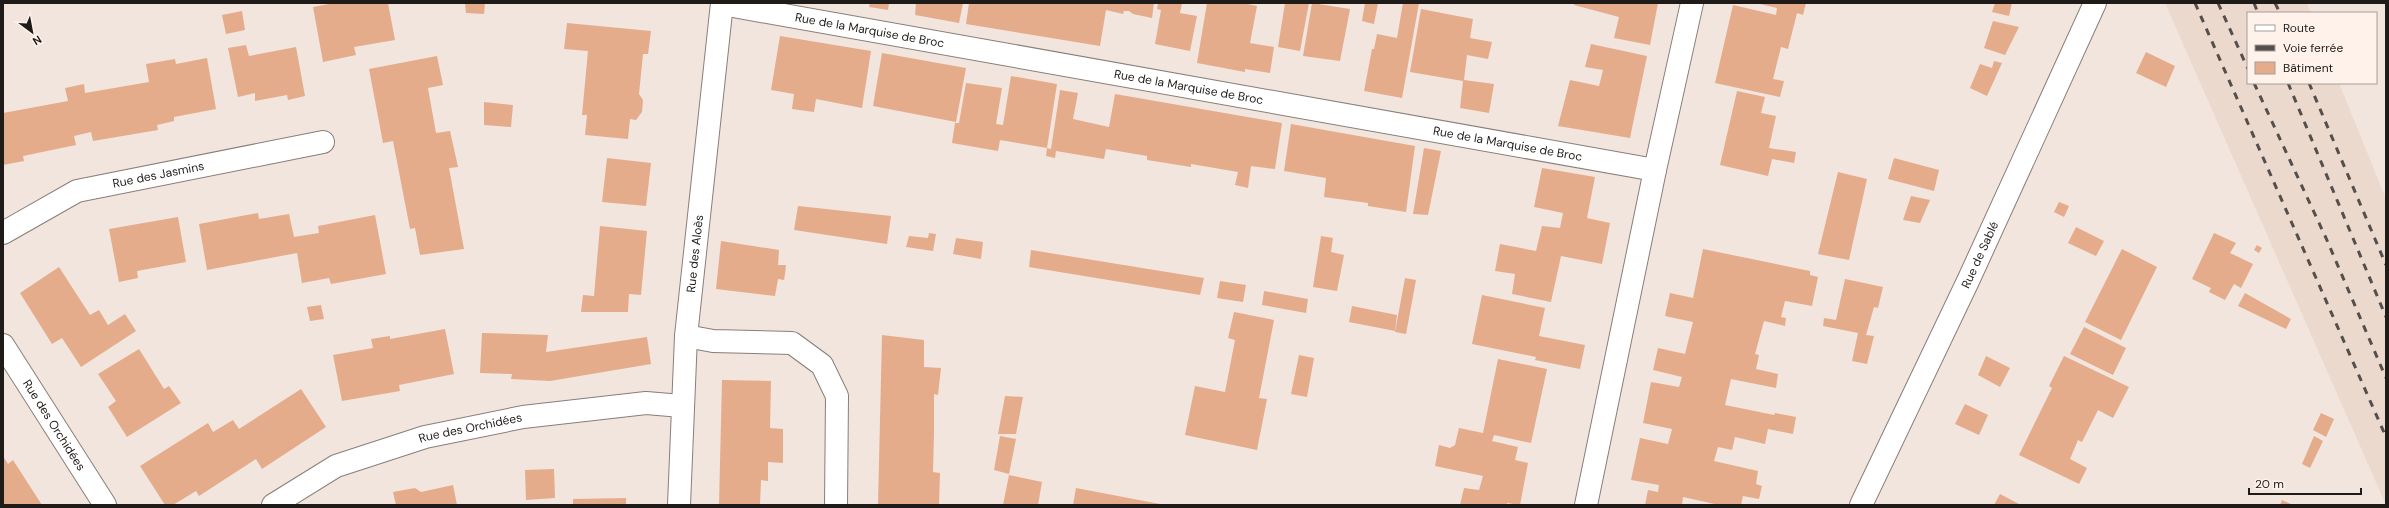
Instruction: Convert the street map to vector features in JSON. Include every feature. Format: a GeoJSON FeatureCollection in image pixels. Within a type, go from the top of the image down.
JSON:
{"type":"FeatureCollection","features":[{"type":"Feature","properties":{"kind":"street","name":"Rue de la Marquise de Broc"},"geometry":{"type":"LineString","coordinates":[[722,3],[1655,170]]}},
{"type":"Feature","properties":{"kind":"street","name":"Rue des Aloès"},"geometry":{"type":"LineString","coordinates":[[679,505],[686,336],[722,3]]}},
{"type":"Feature","properties":{"kind":"street"},"geometry":{"type":"LineString","coordinates":[[1586,505],[1655,170],[1692,3]]}},
{"type":"Feature","properties":{"kind":"street","name":"Rue de Sablé"},"geometry":{"type":"LineString","coordinates":[[1860,505],[1968,281],[2095,3]]}},
{"type":"Feature","properties":{"kind":"street","name":"Rue des Jasmins"},"geometry":{"type":"LineString","coordinates":[[3,233],[77,191],[323,142]]}},
{"type":"Feature","properties":{"kind":"street"},"geometry":{"type":"LineString","coordinates":[[686,336],[713,341],[792,343],[822,365],[837,396],[836,505]]}},
{"type":"Feature","properties":{"kind":"street","name":"Rue des Orchidées"},"geometry":{"type":"LineString","coordinates":[[3,345],[105,505]]}},
{"type":"Feature","properties":{"kind":"street","name":"Rue des Orchidées"},"geometry":{"type":"LineString","coordinates":[[273,505],[336,466],[424,437],[523,417],[646,403],[682,406]]}},
{"type":"Feature","properties":{"kind":"shaded area"},"geometry":{"type":"Polygon","coordinates":[[[2165,3],[2307,3],[2311,12],[2247,12],[2247,84],[2339,84],[2386,199],[2386,505],[2165,3]]]}},
{"type":"Feature","properties":{"kind":"building"},"geometry":{"type":"Polygon","coordinates":[[[334,3],[388,3],[395,40],[354,47],[356,55],[323,62],[313,7],[334,3]]]}},
{"type":"Feature","properties":{"kind":"building"},"geometry":{"type":"Polygon","coordinates":[[[465,3],[485,3],[484,14],[466,13],[465,3]]]}},
{"type":"Feature","properties":{"kind":"building"},"geometry":{"type":"Polygon","coordinates":[[[870,3],[889,3],[888,10],[869,7],[870,3]]]}},
{"type":"Feature","properties":{"kind":"building"},"geometry":{"type":"Polygon","coordinates":[[[916,3],[963,3],[959,23],[915,15],[916,3]]]}},
{"type":"Feature","properties":{"kind":"building"},"geometry":{"type":"Polygon","coordinates":[[[969,3],[1154,3],[1152,18],[1133,14],[1129,11],[1124,11],[1123,14],[1106,10],[1100,46],[966,24],[969,3]]]}},
{"type":"Feature","properties":{"kind":"building"},"geometry":{"type":"Polygon","coordinates":[[[1158,3],[1182,3],[1180,13],[1197,16],[1190,51],[1155,44],[1161,10],[1157,9],[1158,3]]]}},
{"type":"Feature","properties":{"kind":"building"},"geometry":{"type":"Polygon","coordinates":[[[1207,3],[1243,3],[1257,6],[1250,43],[1274,47],[1270,73],[1245,69],[1245,72],[1197,63],[1207,3]]]}},
{"type":"Feature","properties":{"kind":"building"},"geometry":{"type":"Polygon","coordinates":[[[1285,3],[1309,3],[1300,51],[1278,47],[1285,3]]]}},
{"type":"Feature","properties":{"kind":"building"},"geometry":{"type":"Polygon","coordinates":[[[1312,3],[1350,9],[1340,61],[1303,56],[1312,3]]]}},
{"type":"Feature","properties":{"kind":"building"},"geometry":{"type":"Polygon","coordinates":[[[1365,3],[1378,3],[1374,24],[1362,21],[1365,3]]]}},
{"type":"Feature","properties":{"kind":"building"},"geometry":{"type":"Polygon","coordinates":[[[1403,3],[1419,3],[1402,98],[1364,91],[1372,49],[1374,49],[1377,34],[1397,38],[1403,3]]]}},
{"type":"Feature","properties":{"kind":"building"},"geometry":{"type":"Polygon","coordinates":[[[1575,3],[1658,3],[1650,45],[1614,38],[1619,17],[1574,5],[1575,3]]]}},
{"type":"Feature","properties":{"kind":"building"},"geometry":{"type":"Polygon","coordinates":[[[1756,3],[1806,3],[1803,15],[1797,13],[1788,49],[1781,47],[1773,79],[1784,81],[1780,97],[1715,83],[1733,5],[1776,15],[1777,8],[1756,3]]]}},
{"type":"Feature","properties":{"kind":"building"},"geometry":{"type":"Polygon","coordinates":[[[1995,3],[2012,3],[2009,16],[1992,12],[1995,3]]]}},
{"type":"Feature","properties":{"kind":"building"},"geometry":{"type":"Polygon","coordinates":[[[1421,9],[1473,19],[1470,38],[1492,42],[1488,59],[1467,55],[1464,80],[1494,84],[1489,113],[1460,108],[1463,81],[1410,72],[1421,9]]]}},
{"type":"Feature","properties":{"kind":"building"},"geometry":{"type":"Polygon","coordinates":[[[242,11],[245,30],[226,34],[222,15],[242,11]]]}},
{"type":"Feature","properties":{"kind":"building"},"geometry":{"type":"Polygon","coordinates":[[[1993,21],[2019,27],[2005,55],[1984,48],[1993,21]]]}},
{"type":"Feature","properties":{"kind":"building"},"geometry":{"type":"Polygon","coordinates":[[[567,23],[651,31],[648,54],[643,54],[639,94],[643,100],[642,112],[636,120],[630,119],[628,139],[585,135],[587,115],[582,115],[588,51],[564,49],[567,23]]]}},
{"type":"Feature","properties":{"kind":"building"},"geometry":{"type":"Polygon","coordinates":[[[780,36],[871,51],[862,108],[816,99],[814,112],[792,109],[794,94],[771,90],[780,36]]]}},
{"type":"Feature","properties":{"kind":"building"},"geometry":{"type":"Polygon","coordinates":[[[1591,44],[1647,56],[1630,138],[1558,126],[1570,80],[1599,86],[1603,70],[1585,67],[1591,44]]]}},
{"type":"Feature","properties":{"kind":"building"},"geometry":{"type":"Polygon","coordinates":[[[246,45],[249,56],[296,47],[305,96],[288,100],[287,95],[255,101],[255,93],[238,97],[228,48],[246,45]]]}},
{"type":"Feature","properties":{"kind":"building"},"geometry":{"type":"Polygon","coordinates":[[[2146,52],[2175,66],[2166,87],[2136,73],[2146,52]]]}},
{"type":"Feature","properties":{"kind":"building"},"geometry":{"type":"Polygon","coordinates":[[[882,53],[966,68],[956,122],[873,106],[882,53]]]}},
{"type":"Feature","properties":{"kind":"building"},"geometry":{"type":"Polygon","coordinates":[[[437,56],[443,85],[428,88],[436,133],[450,131],[458,167],[449,168],[464,249],[420,255],[415,228],[410,229],[393,141],[383,143],[369,69],[437,56]]]}},
{"type":"Feature","properties":{"kind":"building"},"geometry":{"type":"Polygon","coordinates":[[[207,58],[216,109],[174,117],[174,121],[157,125],[158,130],[93,141],[91,132],[74,136],[76,145],[23,156],[24,161],[3,165],[3,113],[68,101],[65,88],[84,84],[85,93],[149,82],[146,64],[175,59],[176,64],[207,58]]]}},
{"type":"Feature","properties":{"kind":"building"},"geometry":{"type":"Polygon","coordinates":[[[1994,61],[2002,63],[1987,96],[1970,88],[1980,64],[1992,68],[1994,61]]]}},
{"type":"Feature","properties":{"kind":"building"},"geometry":{"type":"Polygon","coordinates":[[[1011,76],[1057,84],[1047,148],[1000,140],[998,151],[952,143],[955,123],[959,123],[966,83],[1002,88],[996,124],[1003,125],[1011,76]]]}},
{"type":"Feature","properties":{"kind":"building"},"geometry":{"type":"Polygon","coordinates":[[[1060,90],[1078,93],[1073,119],[1109,127],[1115,94],[1282,123],[1275,169],[1251,166],[1248,188],[1235,185],[1238,172],[1191,164],[1191,167],[1147,160],[1147,156],[1106,149],[1104,159],[1056,151],[1055,158],[1046,156],[1047,148],[1051,149],[1060,90]]]}},
{"type":"Feature","properties":{"kind":"building"},"geometry":{"type":"Polygon","coordinates":[[[1737,91],[1765,97],[1761,113],[1776,116],[1769,148],[1796,152],[1794,163],[1772,159],[1768,176],[1720,165],[1737,91]]]}},
{"type":"Feature","properties":{"kind":"building"},"geometry":{"type":"Polygon","coordinates":[[[484,102],[513,105],[511,127],[484,125],[484,102]]]}},
{"type":"Feature","properties":{"kind":"building"},"geometry":{"type":"Polygon","coordinates":[[[1291,124],[1415,146],[1406,212],[1368,206],[1368,203],[1324,197],[1326,178],[1284,171],[1291,124]]]}},
{"type":"Feature","properties":{"kind":"building"},"geometry":{"type":"Polygon","coordinates":[[[1424,148],[1441,151],[1428,215],[1413,214],[1424,148]]]}},
{"type":"Feature","properties":{"kind":"building"},"geometry":{"type":"Polygon","coordinates":[[[607,158],[651,163],[646,206],[602,202],[607,158]]]}},
{"type":"Feature","properties":{"kind":"building"},"geometry":{"type":"Polygon","coordinates":[[[1894,158],[1939,170],[1934,191],[1888,179],[1894,158]]]}},
{"type":"Feature","properties":{"kind":"building"},"geometry":{"type":"Polygon","coordinates":[[[1542,168],[1595,177],[1587,218],[1610,223],[1602,264],[1561,256],[1551,302],[1512,294],[1515,274],[1495,271],[1500,244],[1536,251],[1542,226],[1560,228],[1563,213],[1534,207],[1542,168]]]}},
{"type":"Feature","properties":{"kind":"building"},"geometry":{"type":"Polygon","coordinates":[[[1838,172],[1867,179],[1849,260],[1818,254],[1838,172]]]}},
{"type":"Feature","properties":{"kind":"building"},"geometry":{"type":"Polygon","coordinates":[[[1911,196],[1930,200],[1920,223],[1903,220],[1911,196]]]}},
{"type":"Feature","properties":{"kind":"building"},"geometry":{"type":"Polygon","coordinates":[[[2059,202],[2069,206],[2064,217],[2054,212],[2059,202]]]}},
{"type":"Feature","properties":{"kind":"building"},"geometry":{"type":"Polygon","coordinates":[[[798,206],[891,216],[887,244],[794,230],[798,206]]]}},
{"type":"Feature","properties":{"kind":"building"},"geometry":{"type":"Polygon","coordinates":[[[258,213],[259,219],[289,214],[294,237],[319,233],[318,226],[375,215],[386,274],[331,284],[329,278],[302,283],[297,253],[207,270],[199,224],[258,213]]]}},
{"type":"Feature","properties":{"kind":"building"},"geometry":{"type":"Polygon","coordinates":[[[178,217],[186,262],[137,271],[138,278],[119,282],[109,229],[178,217]]]}},
{"type":"Feature","properties":{"kind":"building"},"geometry":{"type":"Polygon","coordinates":[[[600,226],[647,231],[641,295],[629,294],[628,312],[581,312],[583,295],[594,296],[600,226]]]}},
{"type":"Feature","properties":{"kind":"building"},"geometry":{"type":"Polygon","coordinates":[[[2076,227],[2104,241],[2096,256],[2068,243],[2076,227]]]}},
{"type":"Feature","properties":{"kind":"building"},"geometry":{"type":"Polygon","coordinates":[[[929,233],[936,234],[933,251],[906,247],[909,236],[928,238],[929,233]]]}},
{"type":"Feature","properties":{"kind":"building"},"geometry":{"type":"Polygon","coordinates":[[[2214,233],[2236,243],[2230,253],[2253,264],[2241,288],[2234,284],[2225,300],[2209,292],[2211,288],[2192,279],[2214,233]]]}},
{"type":"Feature","properties":{"kind":"building"},"geometry":{"type":"Polygon","coordinates":[[[1321,236],[1333,238],[1331,252],[1344,255],[1337,291],[1313,287],[1321,236]]]}},
{"type":"Feature","properties":{"kind":"building"},"geometry":{"type":"Polygon","coordinates":[[[956,238],[983,242],[981,259],[953,254],[956,238]]]}},
{"type":"Feature","properties":{"kind":"building"},"geometry":{"type":"Polygon","coordinates":[[[721,241],[779,250],[778,265],[786,265],[784,280],[778,279],[775,296],[716,289],[721,241]]]}},
{"type":"Feature","properties":{"kind":"building"},"geometry":{"type":"Polygon","coordinates":[[[2257,245],[2262,248],[2259,253],[2254,250],[2257,245]]]}},
{"type":"Feature","properties":{"kind":"building"},"geometry":{"type":"Polygon","coordinates":[[[1703,249],[1810,271],[1810,275],[1818,277],[1812,306],[1785,301],[1781,317],[1786,318],[1785,326],[1764,321],[1755,354],[1759,355],[1756,369],[1778,374],[1776,388],[1731,379],[1725,405],[1774,415],[1775,413],[1796,417],[1793,434],[1768,429],[1765,444],[1735,437],[1732,450],[1718,447],[1714,461],[1758,471],[1756,484],[1762,486],[1759,499],[1743,496],[1741,505],[1719,505],[1683,497],[1682,505],[1645,505],[1648,490],[1658,492],[1659,485],[1631,480],[1640,438],[1668,444],[1672,429],[1643,423],[1651,382],[1679,387],[1682,377],[1653,370],[1658,348],[1685,354],[1693,322],[1665,316],[1670,293],[1693,298],[1703,249]]]}},
{"type":"Feature","properties":{"kind":"building"},"geometry":{"type":"Polygon","coordinates":[[[2122,249],[2157,267],[2121,340],[2085,322],[2122,249]]]}},
{"type":"Feature","properties":{"kind":"building"},"geometry":{"type":"Polygon","coordinates":[[[1031,250],[1204,278],[1200,295],[1029,267],[1031,250]]]}},
{"type":"Feature","properties":{"kind":"building"},"geometry":{"type":"Polygon","coordinates":[[[59,267],[90,315],[99,310],[108,325],[125,314],[136,331],[81,367],[62,338],[52,344],[20,293],[59,267]]]}},
{"type":"Feature","properties":{"kind":"building"},"geometry":{"type":"Polygon","coordinates":[[[1405,278],[1416,280],[1406,334],[1395,332],[1405,278]]]}},
{"type":"Feature","properties":{"kind":"building"},"geometry":{"type":"Polygon","coordinates":[[[1845,279],[1883,287],[1878,308],[1874,307],[1866,335],[1874,336],[1867,364],[1852,361],[1858,333],[1823,326],[1824,318],[1836,320],[1845,279]]]}},
{"type":"Feature","properties":{"kind":"building"},"geometry":{"type":"Polygon","coordinates":[[[1220,281],[1246,285],[1243,302],[1217,298],[1220,281]]]}},
{"type":"Feature","properties":{"kind":"building"},"geometry":{"type":"Polygon","coordinates":[[[1264,291],[1308,299],[1306,313],[1262,305],[1264,291]]]}},
{"type":"Feature","properties":{"kind":"building"},"geometry":{"type":"Polygon","coordinates":[[[2245,293],[2291,319],[2286,329],[2238,306],[2245,293]]]}},
{"type":"Feature","properties":{"kind":"building"},"geometry":{"type":"Polygon","coordinates":[[[1482,295],[1545,308],[1539,336],[1585,345],[1580,369],[1535,360],[1536,357],[1472,344],[1482,295]]]}},
{"type":"Feature","properties":{"kind":"building"},"geometry":{"type":"Polygon","coordinates":[[[321,305],[324,319],[310,321],[307,307],[321,305]]]}},
{"type":"Feature","properties":{"kind":"building"},"geometry":{"type":"Polygon","coordinates":[[[1352,306],[1397,315],[1395,331],[1349,322],[1352,306]]]}},
{"type":"Feature","properties":{"kind":"building"},"geometry":{"type":"Polygon","coordinates":[[[1234,312],[1274,320],[1259,398],[1267,399],[1257,450],[1185,435],[1195,386],[1225,392],[1235,340],[1228,338],[1234,312]]]}},
{"type":"Feature","properties":{"kind":"building"},"geometry":{"type":"Polygon","coordinates":[[[2084,327],[2126,348],[2113,375],[2070,354],[2084,327]]]}},
{"type":"Feature","properties":{"kind":"building"},"geometry":{"type":"Polygon","coordinates":[[[445,329],[454,374],[399,385],[400,391],[342,401],[333,355],[373,348],[371,339],[390,336],[390,339],[445,329]]]}},
{"type":"Feature","properties":{"kind":"building"},"geometry":{"type":"Polygon","coordinates":[[[482,333],[548,335],[546,352],[647,337],[651,364],[550,381],[511,379],[512,374],[480,373],[482,333]]]}},
{"type":"Feature","properties":{"kind":"building"},"geometry":{"type":"Polygon","coordinates":[[[882,335],[924,340],[924,367],[941,368],[938,395],[934,394],[933,472],[940,473],[939,505],[878,505],[882,335]]]}},
{"type":"Feature","properties":{"kind":"building"},"geometry":{"type":"Polygon","coordinates":[[[139,349],[164,389],[169,386],[181,403],[127,437],[108,407],[116,401],[98,374],[139,349]]]}},
{"type":"Feature","properties":{"kind":"building"},"geometry":{"type":"Polygon","coordinates":[[[1299,355],[1314,358],[1307,397],[1291,394],[1299,355]]]}},
{"type":"Feature","properties":{"kind":"building"},"geometry":{"type":"Polygon","coordinates":[[[1986,356],[2010,368],[2000,387],[1978,375],[1986,356]]]}},
{"type":"Feature","properties":{"kind":"building"},"geometry":{"type":"Polygon","coordinates":[[[2064,356],[2129,387],[2113,418],[2098,410],[2082,442],[2078,440],[2070,459],[2087,468],[2079,484],[2019,455],[2052,388],[2049,386],[2064,356]]]}},
{"type":"Feature","properties":{"kind":"building"},"geometry":{"type":"Polygon","coordinates":[[[1498,359],[1547,369],[1531,443],[1494,435],[1492,441],[1518,447],[1515,460],[1528,463],[1520,505],[1507,503],[1507,505],[1460,505],[1464,488],[1479,490],[1483,476],[1435,466],[1439,445],[1450,448],[1455,445],[1459,428],[1483,433],[1498,359]]]}},
{"type":"Feature","properties":{"kind":"building"},"geometry":{"type":"Polygon","coordinates":[[[722,380],[771,381],[770,428],[783,429],[783,463],[768,462],[768,481],[761,480],[760,505],[719,505],[722,380]]]}},
{"type":"Feature","properties":{"kind":"building"},"geometry":{"type":"Polygon","coordinates":[[[301,389],[326,427],[262,469],[256,459],[199,496],[196,491],[173,505],[165,505],[140,466],[208,423],[213,432],[233,420],[239,429],[301,389]]]}},
{"type":"Feature","properties":{"kind":"building"},"geometry":{"type":"Polygon","coordinates":[[[1005,396],[1023,397],[1016,434],[998,434],[1005,396]]]}},
{"type":"Feature","properties":{"kind":"building"},"geometry":{"type":"Polygon","coordinates":[[[1965,404],[1988,415],[1979,435],[1955,424],[1965,404]]]}},
{"type":"Feature","properties":{"kind":"building"},"geometry":{"type":"Polygon","coordinates":[[[2321,413],[2334,419],[2326,437],[2313,430],[2321,413]]]}},
{"type":"Feature","properties":{"kind":"building"},"geometry":{"type":"Polygon","coordinates":[[[1000,436],[1016,439],[1009,474],[994,470],[1000,436]]]}},
{"type":"Feature","properties":{"kind":"building"},"geometry":{"type":"Polygon","coordinates":[[[2314,436],[2323,441],[2310,468],[2302,464],[2314,436]]]}},
{"type":"Feature","properties":{"kind":"building"},"geometry":{"type":"Polygon","coordinates":[[[3,456],[8,464],[13,460],[42,505],[3,505],[3,456]]]}},
{"type":"Feature","properties":{"kind":"building"},"geometry":{"type":"Polygon","coordinates":[[[554,469],[555,498],[526,500],[525,470],[554,469]]]}},
{"type":"Feature","properties":{"kind":"building"},"geometry":{"type":"Polygon","coordinates":[[[1009,475],[1042,482],[1038,505],[1003,505],[1009,475]]]}},
{"type":"Feature","properties":{"kind":"building"},"geometry":{"type":"Polygon","coordinates":[[[453,485],[457,505],[396,505],[393,492],[415,488],[421,492],[453,485]]]}},
{"type":"Feature","properties":{"kind":"building"},"geometry":{"type":"Polygon","coordinates":[[[1076,488],[1160,504],[1160,505],[1073,505],[1076,488]]]}},
{"type":"Feature","properties":{"kind":"building"},"geometry":{"type":"Polygon","coordinates":[[[2000,494],[2021,505],[1994,505],[2000,494]]]}},
{"type":"Feature","properties":{"kind":"building"},"geometry":{"type":"Polygon","coordinates":[[[626,498],[626,505],[573,505],[573,499],[626,498]]]}},
{"type":"Feature","properties":{"kind":"building"},"geometry":{"type":"Polygon","coordinates":[[[2282,500],[2293,505],[2280,505],[2282,500]]]}},
{"type":"Feature","properties":{"kind":"railway"},"geometry":{"type":"LineString","coordinates":[[2195,3],[2386,437]]}},
{"type":"Feature","properties":{"kind":"railway"},"geometry":{"type":"LineString","coordinates":[[2218,3],[2247,67]]}},
{"type":"Feature","properties":{"kind":"railway"},"geometry":{"type":"LineString","coordinates":[[2254,3],[2258,12]]}},
{"type":"Feature","properties":{"kind":"railway"},"geometry":{"type":"LineString","coordinates":[[2275,3],[2280,12]]}},
{"type":"Feature","properties":{"kind":"railway"},"geometry":{"type":"LineString","coordinates":[[2254,84],[2326,238],[2386,378]]}},
{"type":"Feature","properties":{"kind":"railway"},"geometry":{"type":"LineString","coordinates":[[2288,84],[2386,317]]}},
{"type":"Feature","properties":{"kind":"railway"},"geometry":{"type":"LineString","coordinates":[[2309,84],[2386,265]]}}]}
